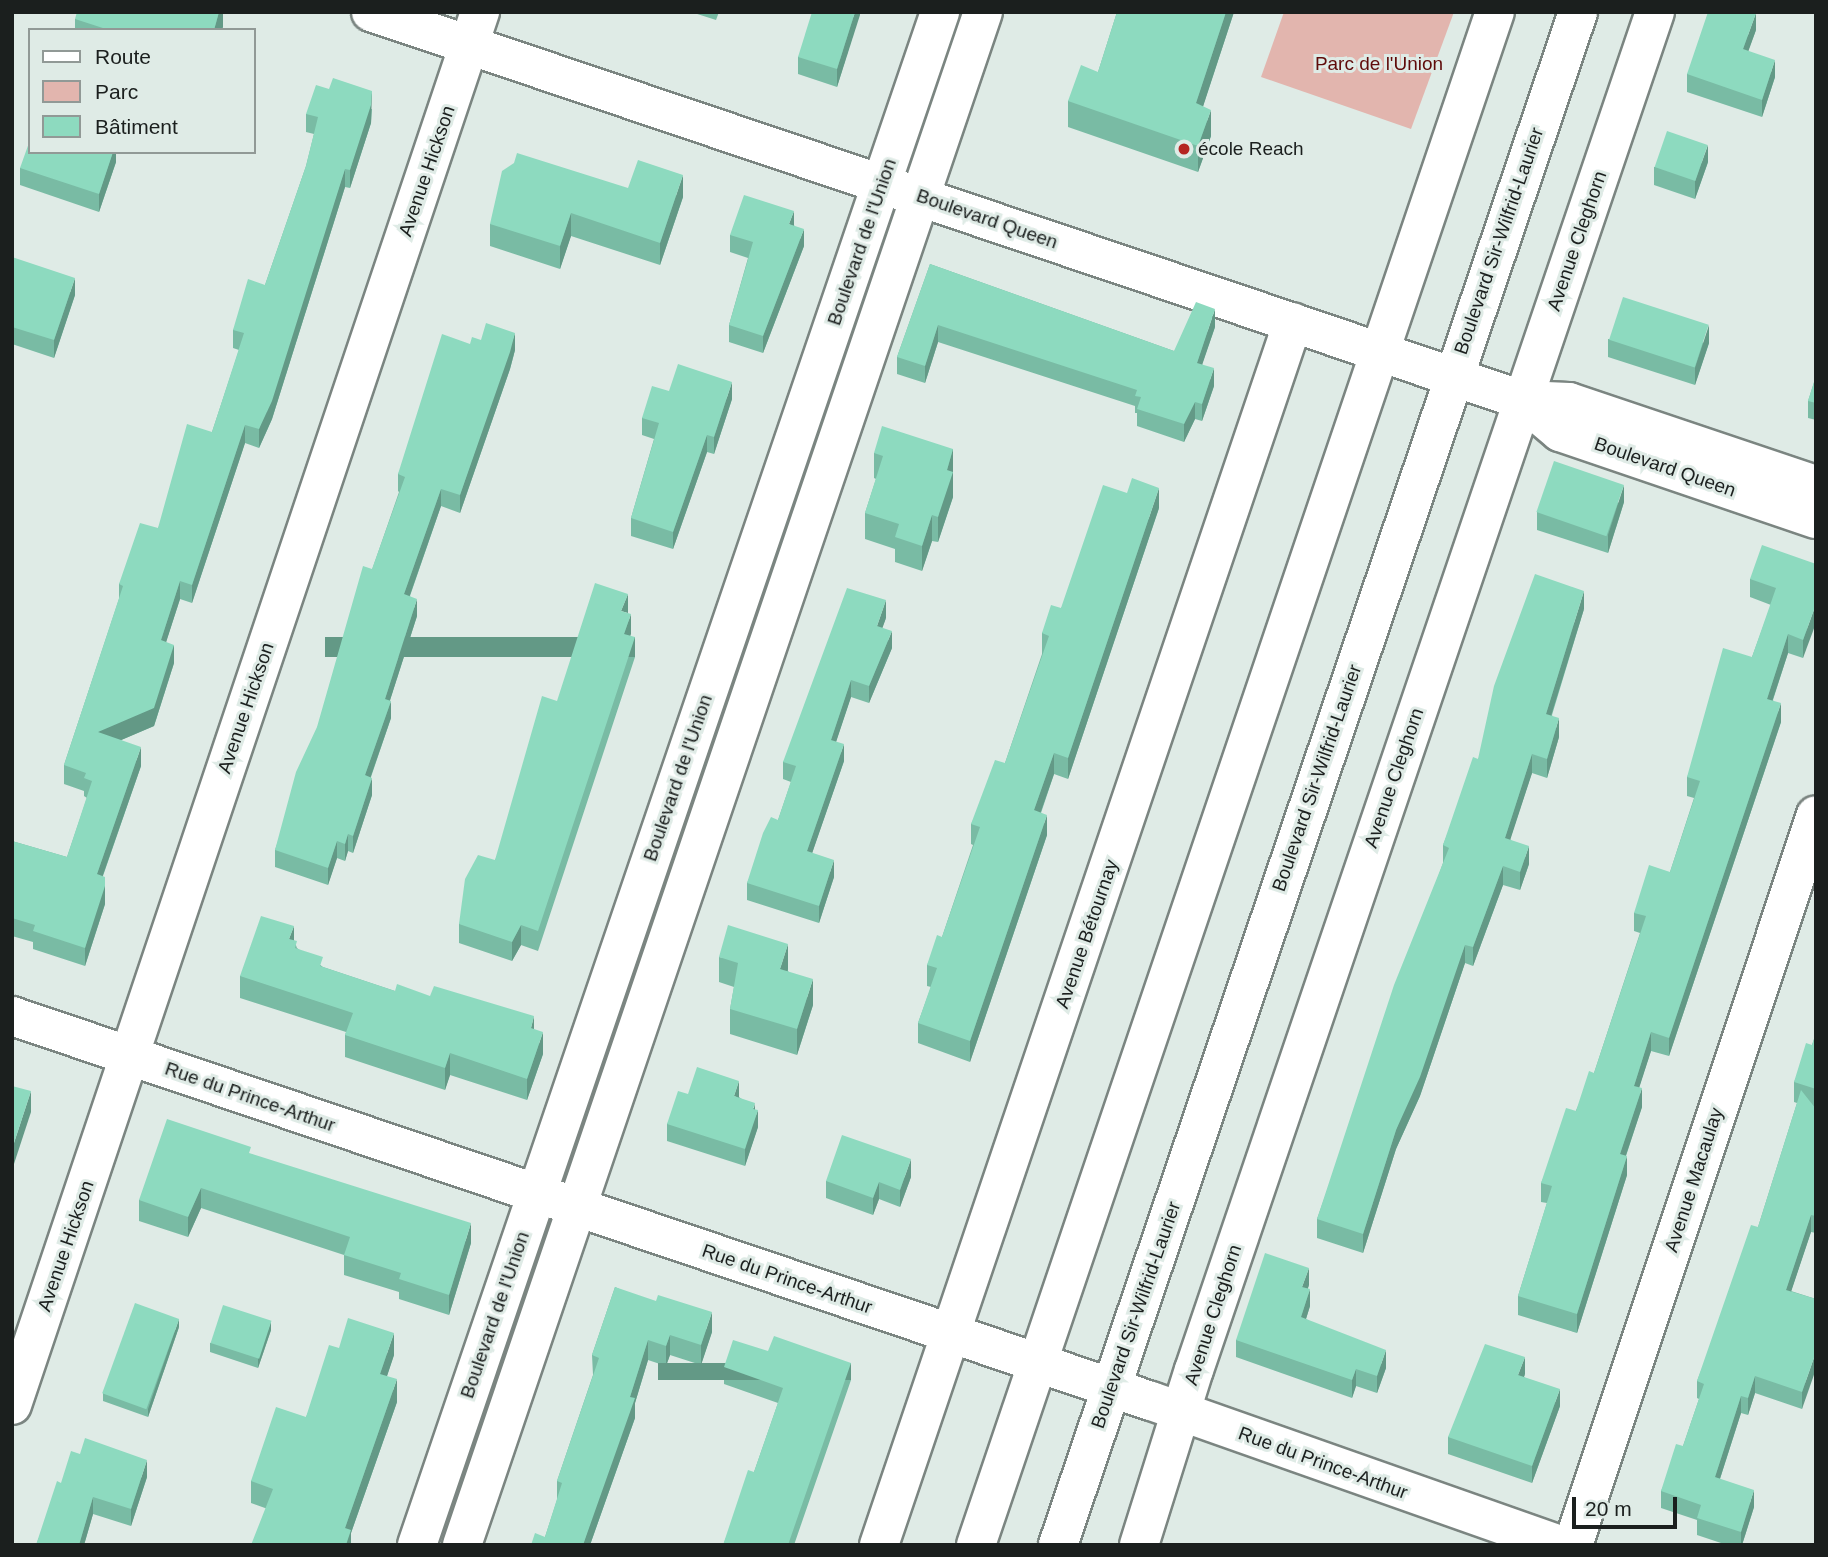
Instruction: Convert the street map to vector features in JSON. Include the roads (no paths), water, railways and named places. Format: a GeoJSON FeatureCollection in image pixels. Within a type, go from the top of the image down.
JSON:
{"type":"FeatureCollection","features":[{"type":"Feature","properties":{"kind":"street","name":"Boulevard Queen"},"geometry":{"type":"LineString","coordinates":[[371,12],[474,29],[922,197],[1522,400],[1569,402],[1816,485]]}},
{"type":"Feature","properties":{"kind":"street","name":"Boulevard de l'Union"},"geometry":{"type":"LineString","coordinates":[[417,1545],[940,12]]}},
{"type":"Feature","properties":{"kind":"street"},"geometry":{"type":"LineString","coordinates":[[462,1545],[983,12]]}},
{"type":"Feature","properties":{"kind":"street"},"geometry":{"type":"LineString","coordinates":[[975,1545],[1495,12]]}},
{"type":"Feature","properties":{"kind":"street","name":"Boulevard Sir-Wilfrid-Laurier"},"geometry":{"type":"LineString","coordinates":[[1058,1545],[1578,12]]}},
{"type":"Feature","properties":{"kind":"street","name":"Avenue Cleghorn"},"geometry":{"type":"LineString","coordinates":[[1139,1545],[1522,400],[1655,12]]}},
{"type":"Feature","properties":{"kind":"street","name":"Avenue Hickson"},"geometry":{"type":"LineString","coordinates":[[12,1405],[474,29]]}},
{"type":"Feature","properties":{"kind":"street","name":"Avenue Bétournay"},"geometry":{"type":"LineString","coordinates":[[879,1545],[1293,322]]}},
{"type":"Feature","properties":{"kind":"street","name":"Boulevard Queen"},"geometry":{"type":"LineString","coordinates":[[1522,400],[1560,432],[1816,519]]}},
{"type":"Feature","properties":{"kind":"street","name":"Avenue Macaulay"},"geometry":{"type":"LineString","coordinates":[[1573,1545],[1816,815]]}},
{"type":"Feature","properties":{"kind":"street","name":"Rue du Prince-Arthur"},"geometry":{"type":"LineString","coordinates":[[12,1017],[1183,1412],[1560,1545]]}},
{"type":"Feature","properties":{"kind":"place","name":"école Reach"},"geometry":{"type":"Point","coordinates":[1184,149]}},
{"type":"Feature","properties":{"kind":"park label","name":"Parc de l'Union"},"geometry":{"type":"Point","coordinates":[1379,64]}}]}
